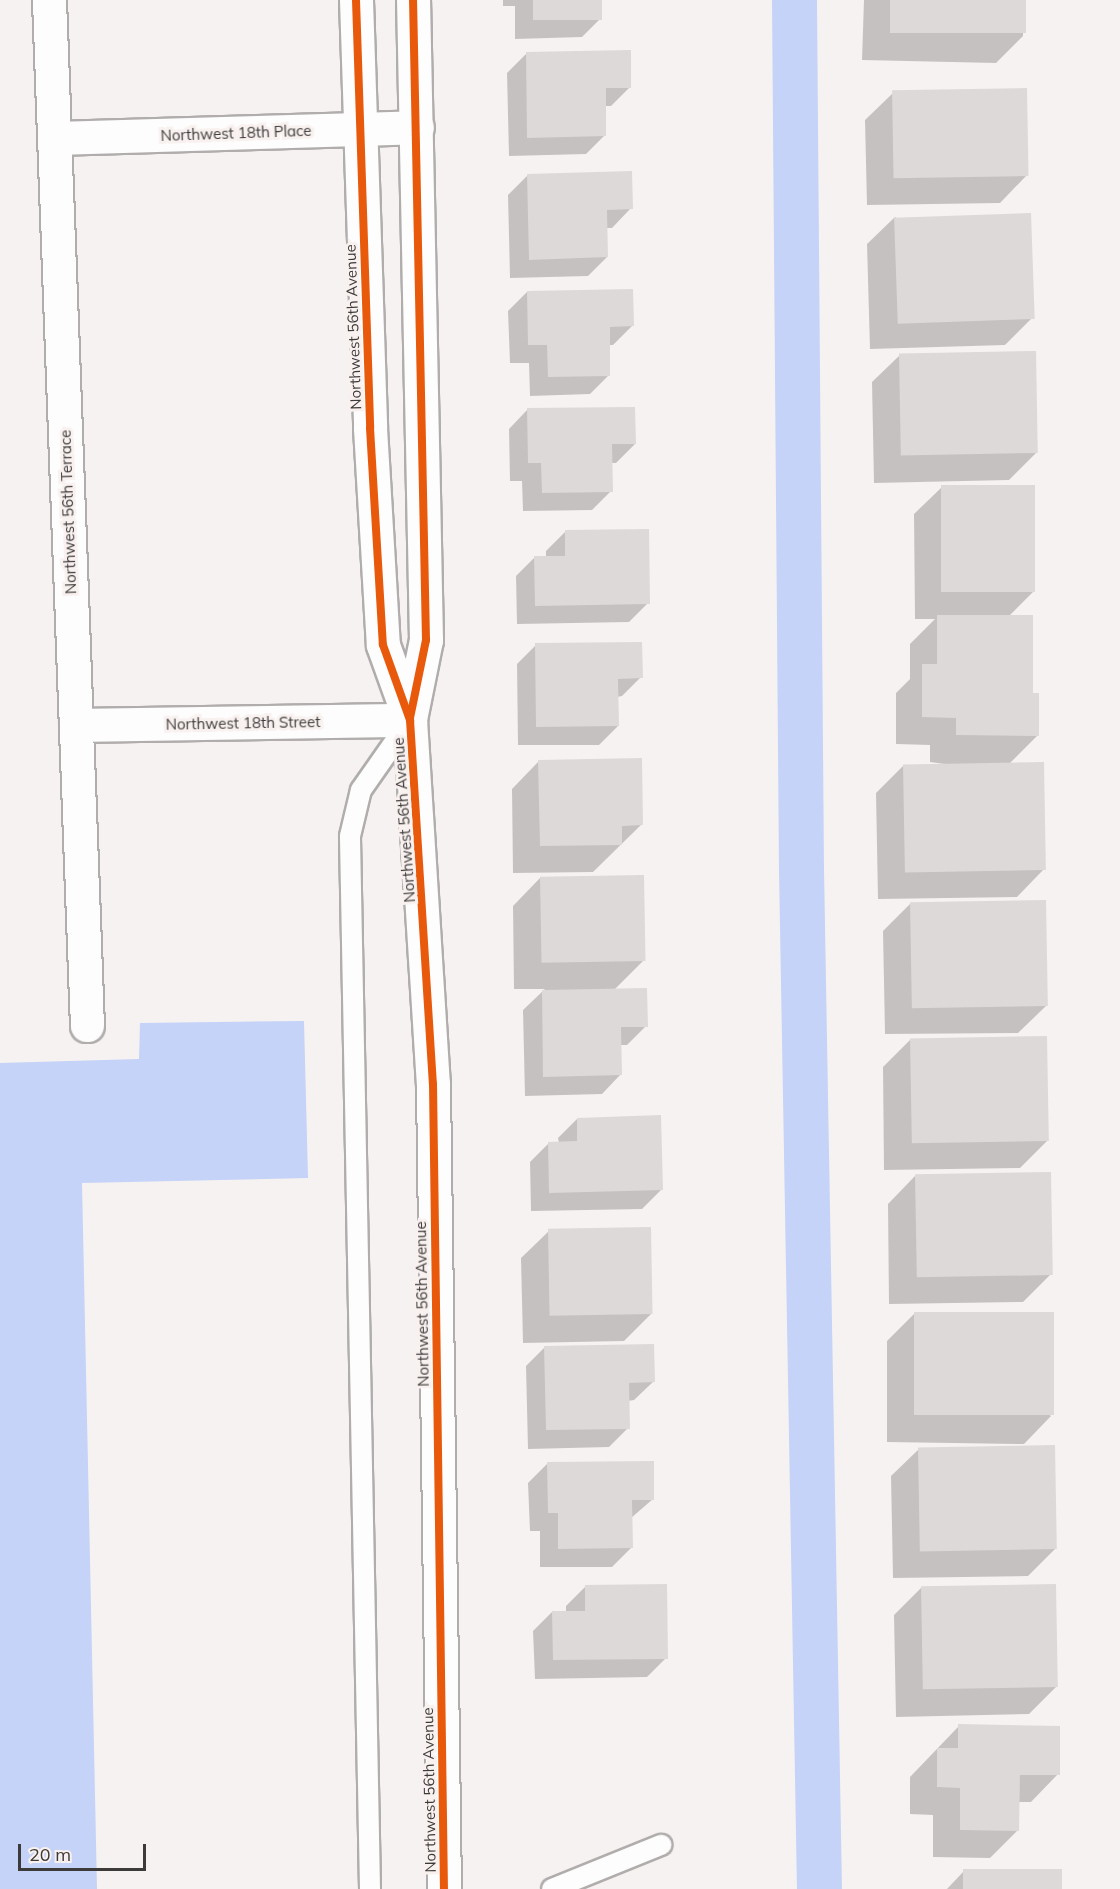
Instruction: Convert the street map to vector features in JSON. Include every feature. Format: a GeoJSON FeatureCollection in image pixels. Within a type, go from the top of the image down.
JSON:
{"type":"FeatureCollection","features":[{"type":"Feature","properties":{"kind":"street","name":"Northwest 56th Terrace"},"geometry":{"type":"LineString","coordinates":[[49,0],[87,1025]]}},
{"type":"Feature","properties":{"kind":"street","name":"Northwest 56th Avenue"},"geometry":{"type":"LineString","coordinates":[[356,0],[370,428],[383,645],[410,720]]}},
{"type":"Feature","properties":{"kind":"street","name":"Northwest 56th Avenue"},"geometry":{"type":"LineString","coordinates":[[413,0],[426,640],[410,720],[433,1084],[444,1889]]}},
{"type":"Feature","properties":{"kind":"street","name":"Northwest 18th Place"},"geometry":{"type":"LineString","coordinates":[[55,138],[417,127]]}},
{"type":"Feature","properties":{"kind":"street","name":"Northwest 18th Street"},"geometry":{"type":"LineString","coordinates":[[76,725],[410,720]]}},
{"type":"Feature","properties":{"kind":"lane"},"geometry":{"type":"LineString","coordinates":[[370,1889],[351,836],[361,790],[410,720]]}},
{"type":"Feature","properties":{"kind":"lane"},"geometry":{"type":"LineString","coordinates":[[552,1889],[661,1845]]}},
{"type":"Feature","properties":{"kind":"water"},"geometry":{"type":"Polygon","coordinates":[[[304,1021],[308,1178],[82,1183],[97,1889],[0,1889],[0,1063],[139,1059],[140,1023],[304,1021]]]}},
{"type":"Feature","properties":{"kind":"building"},"geometry":{"type":"Polygon","coordinates":[[[533,0],[602,0],[602,20],[533,20],[533,0]]]}},
{"type":"Feature","properties":{"kind":"building"},"geometry":{"type":"Polygon","coordinates":[[[890,0],[1026,0],[1026,33],[890,33],[890,0]]]}},
{"type":"Feature","properties":{"kind":"building"},"geometry":{"type":"Polygon","coordinates":[[[631,50],[631,88],[606,88],[606,136],[527,138],[526,52],[631,50]]]}},
{"type":"Feature","properties":{"kind":"building"},"geometry":{"type":"Polygon","coordinates":[[[1027,88],[1029,176],[894,178],[892,90],[1027,88]]]}},
{"type":"Feature","properties":{"kind":"building"},"geometry":{"type":"Polygon","coordinates":[[[632,171],[633,209],[607,210],[608,257],[529,260],[527,174],[632,171]]]}},
{"type":"Feature","properties":{"kind":"building"},"geometry":{"type":"Polygon","coordinates":[[[1031,213],[1035,319],[898,324],[894,218],[1031,213]]]}},
{"type":"Feature","properties":{"kind":"building"},"geometry":{"type":"Polygon","coordinates":[[[633,289],[634,326],[610,327],[610,376],[548,377],[547,345],[528,345],[527,291],[633,289]]]}},
{"type":"Feature","properties":{"kind":"building"},"geometry":{"type":"Polygon","coordinates":[[[1036,351],[1038,453],[901,455],[899,353],[1036,351]]]}},
{"type":"Feature","properties":{"kind":"building"},"geometry":{"type":"Polygon","coordinates":[[[635,407],[636,444],[612,444],[613,492],[542,493],[541,463],[528,463],[527,408],[635,407]]]}},
{"type":"Feature","properties":{"kind":"building"},"geometry":{"type":"Polygon","coordinates":[[[941,485],[1035,485],[1035,592],[941,592],[941,485]]]}},
{"type":"Feature","properties":{"kind":"building"},"geometry":{"type":"Polygon","coordinates":[[[649,529],[650,604],[535,606],[534,556],[565,556],[565,530],[649,529]]]}},
{"type":"Feature","properties":{"kind":"building"},"geometry":{"type":"Polygon","coordinates":[[[937,615],[1033,615],[1033,693],[1039,693],[1039,736],[956,735],[956,718],[922,717],[922,664],[937,664],[937,615]]]}},
{"type":"Feature","properties":{"kind":"building"},"geometry":{"type":"Polygon","coordinates":[[[642,642],[643,678],[618,679],[619,726],[536,727],[535,643],[642,642]]]}},
{"type":"Feature","properties":{"kind":"building"},"geometry":{"type":"Polygon","coordinates":[[[642,758],[643,825],[622,826],[622,845],[540,846],[538,760],[642,758]]]}},
{"type":"Feature","properties":{"kind":"building"},"geometry":{"type":"Polygon","coordinates":[[[1044,762],[1046,870],[905,872],[903,764],[1044,762]]]}},
{"type":"Feature","properties":{"kind":"building"},"geometry":{"type":"Polygon","coordinates":[[[644,875],[646,961],[542,963],[540,877],[644,875]]]}},
{"type":"Feature","properties":{"kind":"building"},"geometry":{"type":"Polygon","coordinates":[[[1046,900],[1048,1006],[912,1008],[910,902],[1046,900]]]}},
{"type":"Feature","properties":{"kind":"building"},"geometry":{"type":"Polygon","coordinates":[[[647,988],[648,1027],[621,1027],[622,1075],[543,1077],[542,990],[647,988]]]}},
{"type":"Feature","properties":{"kind":"building"},"geometry":{"type":"Polygon","coordinates":[[[1047,1036],[1049,1141],[912,1143],[910,1038],[1047,1036]]]}},
{"type":"Feature","properties":{"kind":"building"},"geometry":{"type":"Polygon","coordinates":[[[661,1115],[663,1190],[549,1193],[548,1142],[577,1141],[577,1118],[661,1115]]]}},
{"type":"Feature","properties":{"kind":"building"},"geometry":{"type":"Polygon","coordinates":[[[1051,1172],[1053,1275],[917,1277],[915,1174],[1051,1172]]]}},
{"type":"Feature","properties":{"kind":"building"},"geometry":{"type":"Polygon","coordinates":[[[651,1227],[653,1314],[550,1316],[548,1229],[651,1227]]]}},
{"type":"Feature","properties":{"kind":"building"},"geometry":{"type":"Polygon","coordinates":[[[914,1312],[1054,1312],[1054,1415],[914,1415],[914,1312]]]}},
{"type":"Feature","properties":{"kind":"building"},"geometry":{"type":"Polygon","coordinates":[[[654,1344],[655,1382],[629,1383],[630,1429],[546,1430],[544,1346],[654,1344]]]}},
{"type":"Feature","properties":{"kind":"building"},"geometry":{"type":"Polygon","coordinates":[[[1055,1445],[1057,1549],[920,1551],[918,1447],[1055,1445]]]}},
{"type":"Feature","properties":{"kind":"building"},"geometry":{"type":"Polygon","coordinates":[[[654,1461],[654,1500],[632,1500],[633,1548],[558,1549],[558,1513],[548,1513],[547,1462],[654,1461]]]}},
{"type":"Feature","properties":{"kind":"building"},"geometry":{"type":"Polygon","coordinates":[[[667,1584],[668,1659],[553,1660],[552,1611],[585,1611],[585,1585],[667,1584]]]}},
{"type":"Feature","properties":{"kind":"building"},"geometry":{"type":"Polygon","coordinates":[[[1056,1584],[1058,1687],[923,1689],[921,1586],[1056,1584]]]}},
{"type":"Feature","properties":{"kind":"building"},"geometry":{"type":"Polygon","coordinates":[[[958,1724],[1060,1726],[1060,1775],[1020,1775],[1019,1831],[960,1830],[960,1788],[937,1787],[937,1748],[958,1748],[958,1724]]]}},
{"type":"Feature","properties":{"kind":"building"},"geometry":{"type":"Polygon","coordinates":[[[963,1869],[1062,1869],[1062,1889],[963,1889],[963,1869]]]}},
{"type":"Feature","properties":{"kind":"waterway"},"geometry":{"type":"LineString","coordinates":[[794,0],[801,869],[819,1889]]}},
{"type":"Feature","properties":{"kind":"cycle path"},"geometry":{"type":"LineString","coordinates":[[356,0],[370,428],[383,645],[410,720],[433,1084],[444,1889]]}},
{"type":"Feature","properties":{"kind":"cycle path"},"geometry":{"type":"LineString","coordinates":[[410,718],[426,640],[413,0]]}}]}
